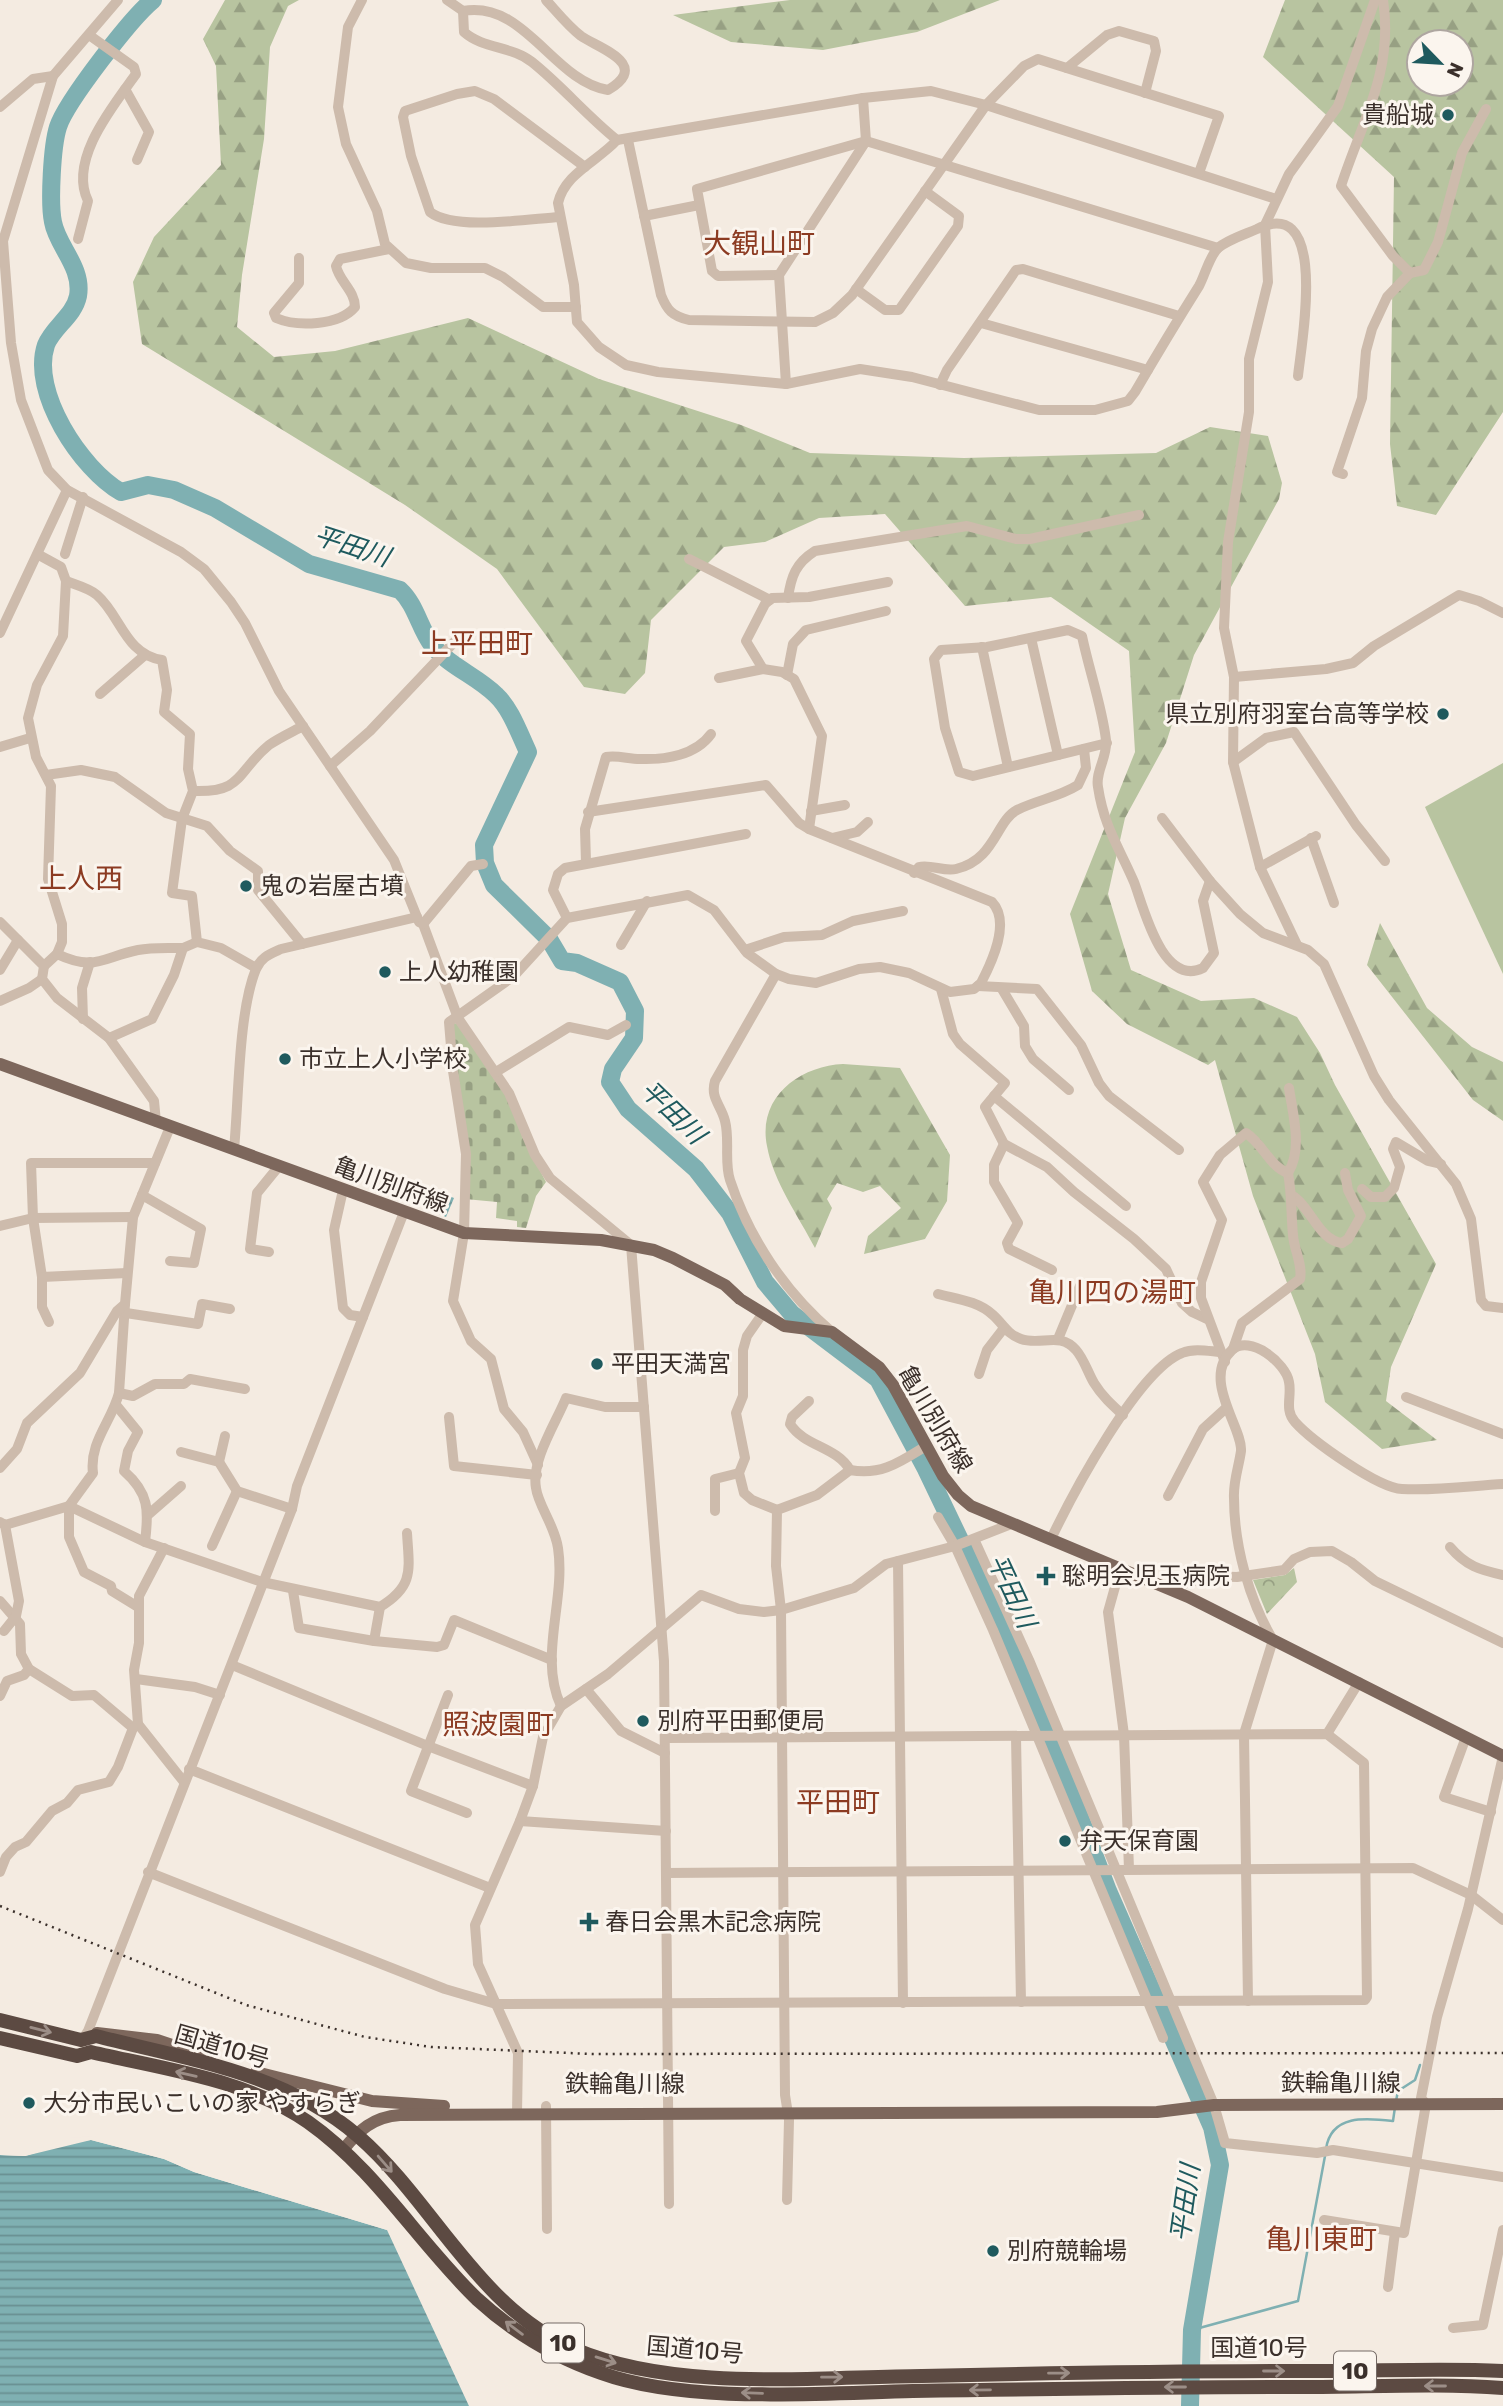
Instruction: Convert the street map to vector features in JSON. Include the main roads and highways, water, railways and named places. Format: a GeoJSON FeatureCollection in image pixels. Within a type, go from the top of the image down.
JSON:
{"type":"FeatureCollection","features":[{"type":"Feature","properties":{"kind":"highway","name":"国道10号"},"geometry":{"type":"LineString","coordinates":[[0,2020],[81,2040],[96,2036],[262,2081],[319,2107],[356,2134],[382,2159],[488,2288],[527,2321],[570,2347],[642,2370],[695,2376],[1503,2371]]}},
{"type":"Feature","properties":{"kind":"highway","name":"国道10号"},"geometry":{"type":"LineString","coordinates":[[0,2038],[77,2056],[91,2052],[217,2081],[289,2110],[343,2150],[403,2213],[478,2299],[518,2332],[566,2359],[606,2375],[639,2384],[692,2391],[790,2394],[1146,2387],[1503,2388]]}},
{"type":"Feature","properties":{"kind":"main road","name":"亀川別府線"},"geometry":{"type":"LineString","coordinates":[[0,1064],[464,1233],[601,1240],[654,1250],[705,1273],[763,1314],[797,1329],[814,1328],[832,1332],[879,1367],[893,1385],[923,1448],[958,1495],[971,1506],[1168,1589],[1503,1756]]}},
{"type":"Feature","properties":{"kind":"main road","name":"鉄輪亀川線"},"geometry":{"type":"LineString","coordinates":[[81,2040],[93,2033],[115,2032],[157,2040],[294,2083],[372,2101],[518,2110]]}},
{"type":"Feature","properties":{"kind":"main road","name":"鉄輪亀川線"},"geometry":{"type":"LineString","coordinates":[[343,2150],[356,2134],[386,2116],[518,2110],[1157,2104],[1180,2107],[1503,2104]]}},
{"type":"Feature","properties":{"kind":"water"},"geometry":{"type":"Polygon","coordinates":[[[413,1181],[454,1198],[446,1217],[405,1199],[413,1181]]]}},
{"type":"Feature","properties":{"kind":"water"},"geometry":{"type":"Polygon","coordinates":[[[91,2140],[164,2159],[194,2172],[387,2230],[469,2406],[0,2406],[0,2155],[25,2156],[91,2140]]]}},
{"type":"Feature","properties":{"kind":"waterway","name":"平田川"},"geometry":{"type":"LineString","coordinates":[[153,0],[100,61],[73,99],[58,127],[51,189],[53,222],[79,285],[76,303],[46,345],[43,364],[45,385],[52,406],[75,448],[90,466],[121,492],[148,485],[174,490],[215,508],[309,564],[400,590],[410,602],[424,631],[439,653],[489,688],[510,714],[528,752],[484,845],[485,863],[494,885],[549,939],[562,961],[577,963],[620,982],[635,1011],[634,1038],[613,1069],[610,1082],[628,1109],[696,1169],[730,1213],[765,1282],[792,1314],[878,1379],[926,1469],[1002,1628],[1058,1760],[1108,1891],[1212,2127],[1220,2165],[1192,2330],[1190,2406]]}},
{"type":"Feature","properties":{"kind":"waterway"},"geometry":{"type":"LineString","coordinates":[[1396,2101],[1398,2091],[1415,2080],[1420,2065]]}},
{"type":"Feature","properties":{"kind":"waterway"},"geometry":{"type":"LineString","coordinates":[[1326,2149],[1329,2138],[1342,2124],[1361,2119],[1393,2121],[1395,2107]]}},
{"type":"Feature","properties":{"kind":"waterway"},"geometry":{"type":"LineString","coordinates":[[1192,2330],[1298,2301],[1325,2156]]}},
{"type":"Feature","properties":{"kind":"railway"},"geometry":{"type":"LineString","coordinates":[[0,1906],[246,2005],[365,2037],[431,2047],[592,2054],[1503,2053]]}},
{"type":"Feature","properties":{"kind":"place","name":"貴船城"},"geometry":{"type":"Point","coordinates":[1448,115]}},
{"type":"Feature","properties":{"kind":"place","name":"県立別府羽室台高等学校"},"geometry":{"type":"Point","coordinates":[1443,714]}},
{"type":"Feature","properties":{"kind":"place","name":"鬼の岩屋古墳"},"geometry":{"type":"Point","coordinates":[246,886]}},
{"type":"Feature","properties":{"kind":"place","name":"上人幼稚園"},"geometry":{"type":"Point","coordinates":[385,972]}},
{"type":"Feature","properties":{"kind":"place","name":"市立上人小学校"},"geometry":{"type":"Point","coordinates":[285,1059]}},
{"type":"Feature","properties":{"kind":"place","name":"平田天満宮"},"geometry":{"type":"Point","coordinates":[597,1364]}},
{"type":"Feature","properties":{"kind":"place","name":"聡明会児玉病院"},"geometry":{"type":"Point","coordinates":[1046,1576]}},
{"type":"Feature","properties":{"kind":"place","name":"別府平田郵便局"},"geometry":{"type":"Point","coordinates":[643,1721]}},
{"type":"Feature","properties":{"kind":"place","name":"弁天保育園"},"geometry":{"type":"Point","coordinates":[1065,1841]}},
{"type":"Feature","properties":{"kind":"place","name":"春日会黒木記念病院"},"geometry":{"type":"Point","coordinates":[589,1922]}},
{"type":"Feature","properties":{"kind":"place","name":"大分市民いこいの家 やすらぎ"},"geometry":{"type":"Point","coordinates":[29,2103]}},
{"type":"Feature","properties":{"kind":"place","name":"別府競輪場"},"geometry":{"type":"Point","coordinates":[993,2251]}},
{"type":"Feature","properties":{"kind":"district","name":"大観山町"},"geometry":{"type":"Point","coordinates":[759,243]}},
{"type":"Feature","properties":{"kind":"district","name":"上平田町"},"geometry":{"type":"Point","coordinates":[477,643]}},
{"type":"Feature","properties":{"kind":"district","name":"上人西"},"geometry":{"type":"Point","coordinates":[81,878]}},
{"type":"Feature","properties":{"kind":"district","name":"亀川四の湯町"},"geometry":{"type":"Point","coordinates":[1112,1292]}},
{"type":"Feature","properties":{"kind":"district","name":"照波園町"},"geometry":{"type":"Point","coordinates":[498,1724]}},
{"type":"Feature","properties":{"kind":"district","name":"平田町"},"geometry":{"type":"Point","coordinates":[838,1802]}},
{"type":"Feature","properties":{"kind":"district","name":"亀川東町"},"geometry":{"type":"Point","coordinates":[1321,2239]}}]}
